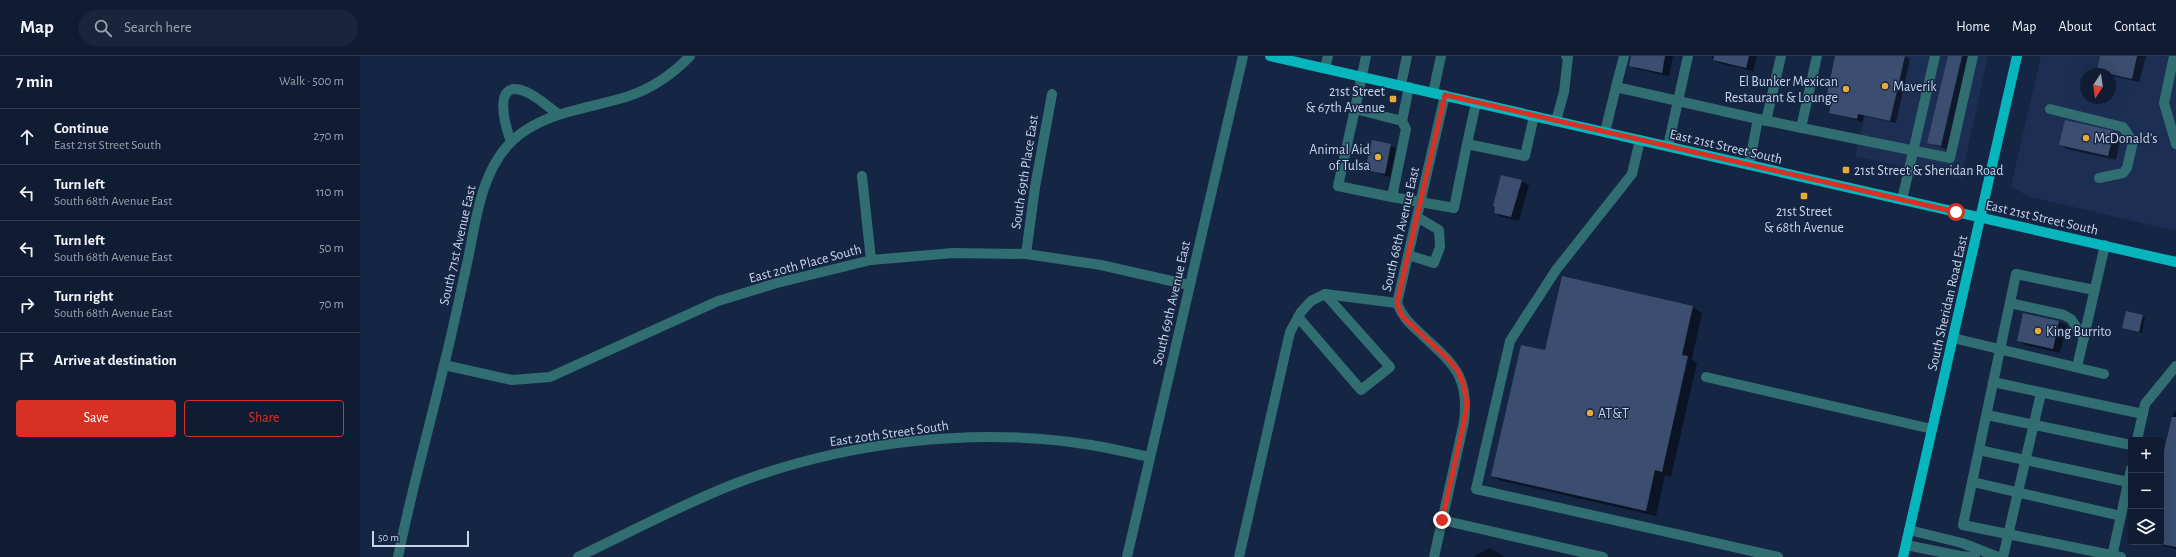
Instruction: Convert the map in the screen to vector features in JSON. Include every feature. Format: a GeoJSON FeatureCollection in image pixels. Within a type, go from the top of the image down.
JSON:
{"type":"FeatureCollection","features":[{"type":"Feature","properties":{"kind":"main road","name":"South Sheridan Road East"},"geometry":{"type":"LineString","coordinates":[[1903,557],[2018,56]]}},
{"type":"Feature","properties":{"kind":"main road","name":"East 21st Street South"},"geometry":{"type":"LineString","coordinates":[[1276,57],[2176,262]]}},
{"type":"Feature","properties":{"kind":"street","name":"South 71st Avenue East"},"geometry":{"type":"LineString","coordinates":[[398,557],[410,498],[444,365],[485,185],[494,166],[511,142],[534,125],[558,114],[629,96],[651,86],[667,76],[690,56]]}},
{"type":"Feature","properties":{"kind":"street","name":"South 69th Avenue East"},"geometry":{"type":"LineString","coordinates":[[1127,557],[1243,56]]}},
{"type":"Feature","properties":{"kind":"street"},"geometry":{"type":"LineString","coordinates":[[1325,68],[1328,56]]}},
{"type":"Feature","properties":{"kind":"street"},"geometry":{"type":"LineString","coordinates":[[1366,56],[1338,186],[1454,208],[1476,103]]}},
{"type":"Feature","properties":{"kind":"street"},"geometry":{"type":"LineString","coordinates":[[1392,197],[1406,129],[1402,121],[1407,56]]}},
{"type":"Feature","properties":{"kind":"street"},"geometry":{"type":"LineString","coordinates":[[1433,93],[1441,56]]}},
{"type":"Feature","properties":{"kind":"street"},"geometry":{"type":"LineString","coordinates":[[1556,121],[1564,92],[1568,56]]}},
{"type":"Feature","properties":{"kind":"street"},"geometry":{"type":"LineString","coordinates":[[1605,132],[1624,56]]}},
{"type":"Feature","properties":{"kind":"street"},"geometry":{"type":"LineString","coordinates":[[1668,146],[1688,56]]}},
{"type":"Feature","properties":{"kind":"street"},"geometry":{"type":"LineString","coordinates":[[1749,165],[1781,56]]}},
{"type":"Feature","properties":{"kind":"street"},"geometry":{"type":"LineString","coordinates":[[1801,128],[1817,56]]}},
{"type":"Feature","properties":{"kind":"street"},"geometry":{"type":"LineString","coordinates":[[1902,200],[1935,56]]}},
{"type":"Feature","properties":{"kind":"street"},"geometry":{"type":"LineString","coordinates":[[1616,86],[1762,120],[1950,158],[1973,56]]}},
{"type":"Feature","properties":{"kind":"street"},"geometry":{"type":"LineString","coordinates":[[2174,56],[2164,103],[2176,144]]}},
{"type":"Feature","properties":{"kind":"street"},"geometry":{"type":"LineString","coordinates":[[511,142],[505,124],[502,102],[507,92],[512,90],[525,91],[558,114]]}},
{"type":"Feature","properties":{"kind":"street","name":"South 69th Place East"},"geometry":{"type":"LineString","coordinates":[[1026,254],[1035,187],[1052,94]]}},
{"type":"Feature","properties":{"kind":"street","name":"South 68th Avenue East"},"geometry":{"type":"LineString","coordinates":[[1434,557],[1467,403],[1463,383],[1458,371],[1448,359],[1402,316],[1397,303],[1445,95]]}},
{"type":"Feature","properties":{"kind":"street"},"geometry":{"type":"LineString","coordinates":[[1355,109],[1402,121]]}},
{"type":"Feature","properties":{"kind":"street"},"geometry":{"type":"LineString","coordinates":[[2050,109],[2123,127],[2129,134],[2133,142],[2127,168],[2123,173],[2099,178]]}},
{"type":"Feature","properties":{"kind":"street"},"geometry":{"type":"LineString","coordinates":[[1467,144],[1525,156],[1534,116]]}},
{"type":"Feature","properties":{"kind":"street"},"geometry":{"type":"LineString","coordinates":[[1640,140],[1632,174],[1556,270],[1510,341],[1476,489],[1778,557]]}},
{"type":"Feature","properties":{"kind":"street"},"geometry":{"type":"LineString","coordinates":[[862,176],[871,260]]}},
{"type":"Feature","properties":{"kind":"street"},"geometry":{"type":"LineString","coordinates":[[1408,255],[1434,263],[1440,247],[1439,230],[1417,217]]}},
{"type":"Feature","properties":{"kind":"street"},"geometry":{"type":"LineString","coordinates":[[2077,368],[2105,245]]}},
{"type":"Feature","properties":{"kind":"street","name":"East 20th Place South"},"geometry":{"type":"LineString","coordinates":[[444,365],[512,380],[550,377],[718,301],[777,283],[871,260],[953,253],[1026,254],[1101,265],[1189,285]]}},
{"type":"Feature","properties":{"kind":"street"},"geometry":{"type":"LineString","coordinates":[[1979,450],[2128,482],[2121,516],[2116,556],[1964,525],[1972,482],[2016,274],[2094,290]]}},
{"type":"Feature","properties":{"kind":"street"},"geometry":{"type":"LineString","coordinates":[[1298,317],[1361,390],[1390,367],[1325,294]]}},
{"type":"Feature","properties":{"kind":"street"},"geometry":{"type":"LineString","coordinates":[[1239,557],[1290,332],[1298,317],[1311,301],[1325,294],[1397,303]]}},
{"type":"Feature","properties":{"kind":"street"},"geometry":{"type":"LineString","coordinates":[[2010,303],[2064,315],[2071,319],[2084,338]]}},
{"type":"Feature","properties":{"kind":"street"},"geometry":{"type":"LineString","coordinates":[[1953,338],[2104,374]]}},
{"type":"Feature","properties":{"kind":"street"},"geometry":{"type":"LineString","coordinates":[[2138,437],[2145,404],[2176,366]]}},
{"type":"Feature","properties":{"kind":"street"},"geometry":{"type":"LineString","coordinates":[[1706,378],[1932,429]]}},
{"type":"Feature","properties":{"kind":"street"},"geometry":{"type":"LineString","coordinates":[[1993,382],[2143,414]]}},
{"type":"Feature","properties":{"kind":"street"},"geometry":{"type":"LineString","coordinates":[[2003,557],[2041,393]]}},
{"type":"Feature","properties":{"kind":"street"},"geometry":{"type":"LineString","coordinates":[[1987,415],[2128,444]]}},
{"type":"Feature","properties":{"kind":"street","name":"East 20th Street South"},"geometry":{"type":"LineString","coordinates":[[578,557],[698,499],[735,484],[824,456],[875,446],[927,440],[1010,438],[1091,445],[1150,457]]}},
{"type":"Feature","properties":{"kind":"street"},"geometry":{"type":"LineString","coordinates":[[1972,482],[2121,516]]}},
{"type":"Feature","properties":{"kind":"street"},"geometry":{"type":"LineString","coordinates":[[1442,520],[1603,557]]}},
{"type":"Feature","properties":{"kind":"street"},"geometry":{"type":"LineString","coordinates":[[1909,530],[1962,543],[1998,557]]}},
{"type":"Feature","properties":{"kind":"street"},"geometry":{"type":"LineString","coordinates":[[1906,545],[1960,556],[1975,557]]}},
{"type":"Feature","properties":{"kind":"shaded area"},"geometry":{"type":"Polygon","coordinates":[[[1879,56],[1988,56],[1961,179],[1855,156],[1879,56]]]}},
{"type":"Feature","properties":{"kind":"shaded area"},"geometry":{"type":"Polygon","coordinates":[[[2041,56],[2176,56],[2176,231],[2027,196],[2011,186],[2041,56]]]}},
{"type":"Feature","properties":{"kind":"building"},"geometry":{"type":"Polygon","coordinates":[[[1631,56],[1665,56],[1662,73],[1629,66],[1631,56]]]}},
{"type":"Feature","properties":{"kind":"building"},"geometry":{"type":"Polygon","coordinates":[[[1714,56],[1749,56],[1746,68],[1713,60],[1714,56]]]}},
{"type":"Feature","properties":{"kind":"building"},"geometry":{"type":"Polygon","coordinates":[[[1835,56],[1905,56],[1890,121],[1858,114],[1857,119],[1829,113],[1833,95],[1827,94],[1835,56]]]}},
{"type":"Feature","properties":{"kind":"building","name":"Maverik"},"geometry":{"type":"Polygon","coordinates":[[[1948,56],[1962,56],[1941,146],[1927,143],[1948,56]]]}},
{"type":"Feature","properties":{"kind":"building"},"geometry":{"type":"Polygon","coordinates":[[[2100,56],[2137,56],[2132,79],[2116,75],[2116,68],[2098,68],[2100,56]]]}},
{"type":"Feature","properties":{"kind":"building","name":"McDonald's"},"geometry":{"type":"Polygon","coordinates":[[[2065,120],[2114,131],[2108,156],[2059,145],[2065,120]]]}},
{"type":"Feature","properties":{"kind":"building","name":"Animal Aid of Tulsa"},"geometry":{"type":"Polygon","coordinates":[[[1372,140],[1391,144],[1385,174],[1365,170],[1372,140]]]}},
{"type":"Feature","properties":{"kind":"building"},"geometry":{"type":"Polygon","coordinates":[[[1501,175],[1522,180],[1511,217],[1494,213],[1495,207],[1493,206],[1501,175]]]}},
{"type":"Feature","properties":{"kind":"building","name":"AT&T"},"geometry":{"type":"Polygon","coordinates":[[[1562,276],[1693,306],[1682,355],[1688,356],[1662,472],[1655,470],[1646,511],[1491,476],[1521,345],[1545,350],[1562,276]]]}},
{"type":"Feature","properties":{"kind":"building"},"geometry":{"type":"Polygon","coordinates":[[[2126,311],[2143,315],[2139,332],[2122,328],[2126,311]]]}},
{"type":"Feature","properties":{"kind":"building","name":"King Burrito"},"geometry":{"type":"Polygon","coordinates":[[[2023,313],[2059,321],[2053,349],[2017,341],[2023,313]]]}},
{"type":"Feature","properties":{"kind":"building"},"geometry":{"type":"Polygon","coordinates":[[[2172,417],[2176,417],[2176,547],[2164,545],[2164,450],[2172,417]]]}},
{"type":"Feature","properties":{"kind":"place","name":"Maverik"},"geometry":{"type":"Point","coordinates":[1885,86]}},
{"type":"Feature","properties":{"kind":"place","name":"El Bunker Mexican Restaurant & Lounge"},"geometry":{"type":"Point","coordinates":[1846,89]}},
{"type":"Feature","properties":{"kind":"place","name":"21st Street & 67th Avenue"},"geometry":{"type":"Point","coordinates":[1393,99]}},
{"type":"Feature","properties":{"kind":"place","name":"McDonald's"},"geometry":{"type":"Point","coordinates":[2086,138]}},
{"type":"Feature","properties":{"kind":"place","name":"Animal Aid of Tulsa"},"geometry":{"type":"Point","coordinates":[1378,157]}},
{"type":"Feature","properties":{"kind":"place","name":"21st Street & Sheridan Road"},"geometry":{"type":"Point","coordinates":[1846,170]}},
{"type":"Feature","properties":{"kind":"place","name":"21st Street & 68th Avenue"},"geometry":{"type":"Point","coordinates":[1804,196]}},
{"type":"Feature","properties":{"kind":"place","name":"King Burrito"},"geometry":{"type":"Point","coordinates":[2038,331]}},
{"type":"Feature","properties":{"kind":"place","name":"AT&T"},"geometry":{"type":"Point","coordinates":[1590,413]}},
{"type":"Feature","properties":{"kind":"route"},"geometry":{"type":"LineString","coordinates":[[1442,520],[1467,403],[1463,383],[1458,371],[1448,359],[1402,316],[1397,303],[1445,95],[1956,212]]}}]}
